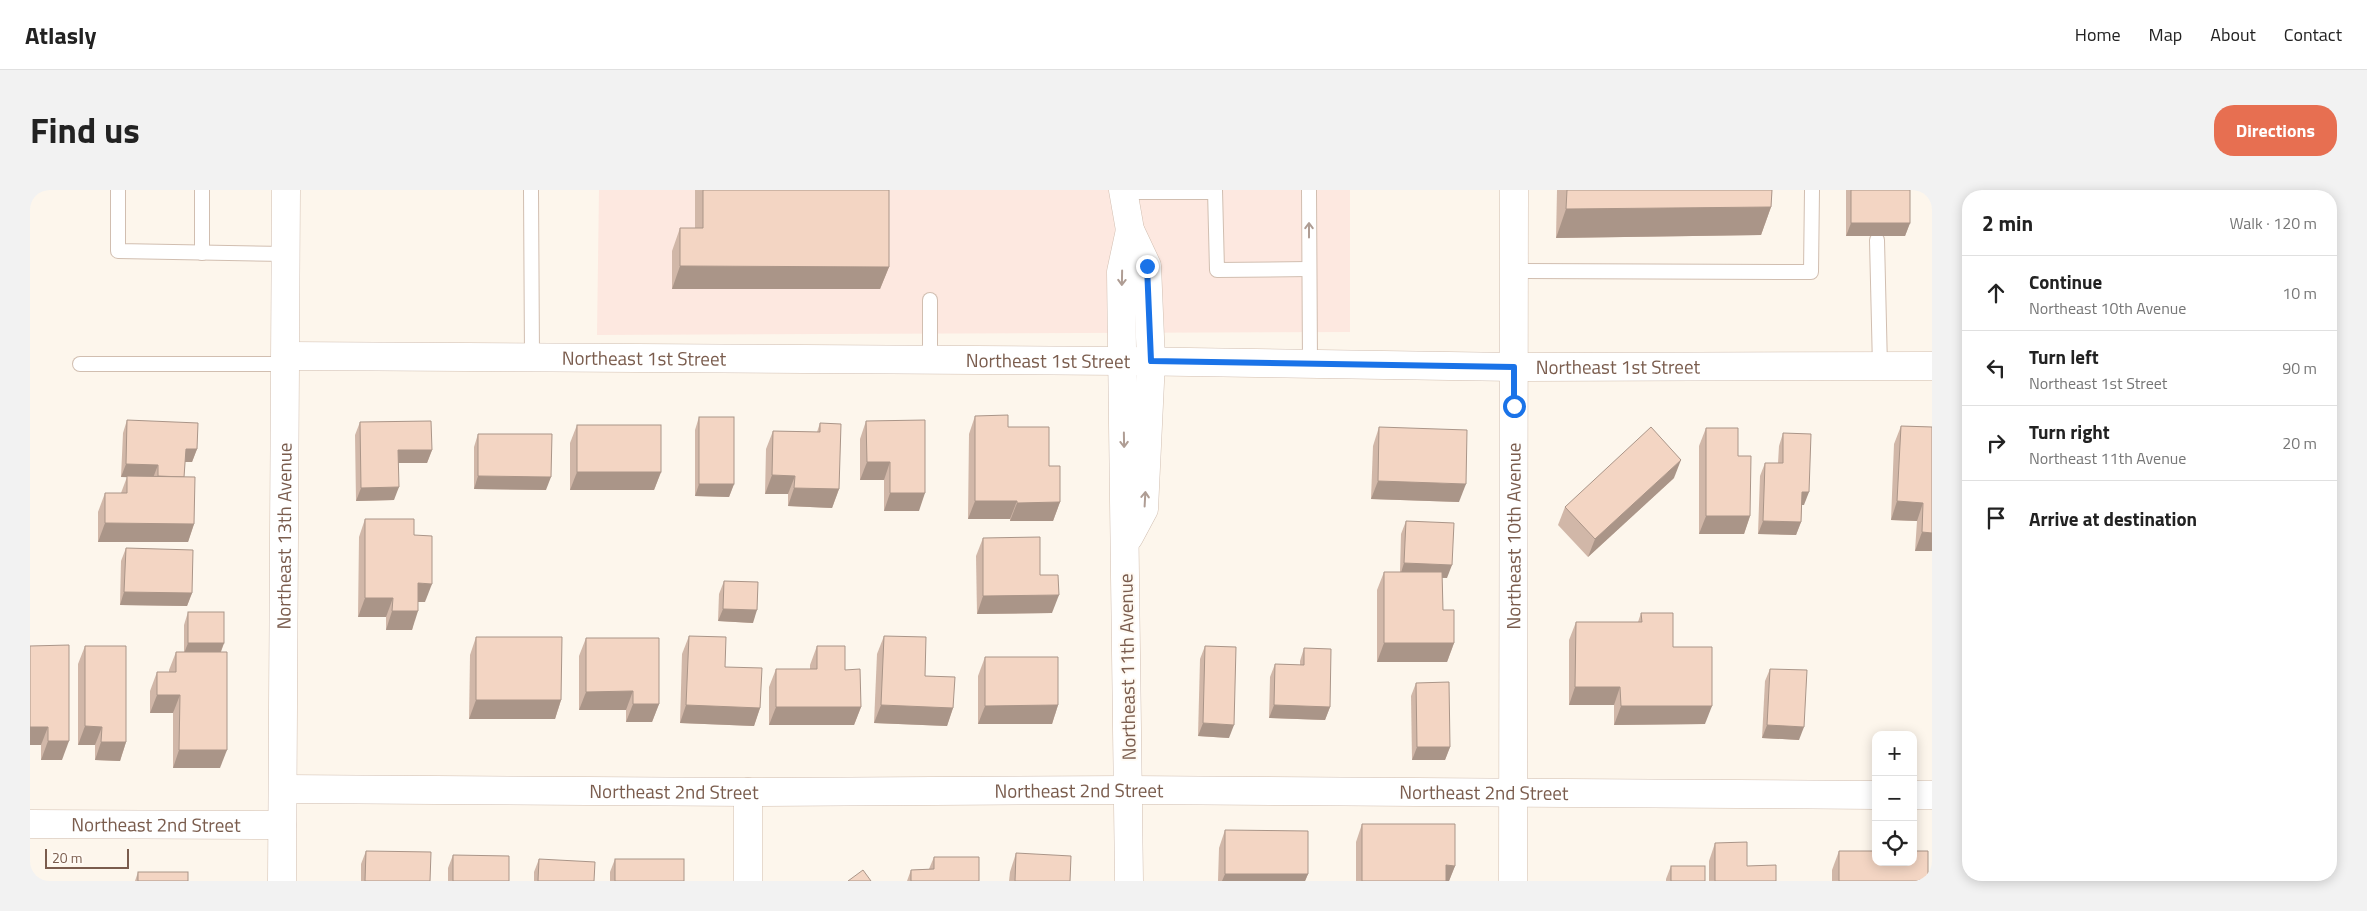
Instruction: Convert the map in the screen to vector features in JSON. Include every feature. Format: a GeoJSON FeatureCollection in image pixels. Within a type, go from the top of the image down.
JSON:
{"type":"FeatureCollection","features":[{"type":"Feature","properties":{"kind":"street","name":"Northeast 13th Avenue"},"geometry":{"type":"LineString","coordinates":[[282,881],[286,190]]}},
{"type":"Feature","properties":{"kind":"street","name":"Northeast 10th Avenue"},"geometry":{"type":"LineString","coordinates":[[1513,881],[1514,190]]}},
{"type":"Feature","properties":{"kind":"street","name":"Northeast 11th Avenue"},"geometry":{"type":"LineString","coordinates":[[1123,191],[1130,230],[1147,266],[1151,361],[1144,509],[1126,543]]}},
{"type":"Feature","properties":{"kind":"street","name":"Northeast 11th Avenue"},"geometry":{"type":"LineString","coordinates":[[1129,881],[1121,272],[1130,230]]}},
{"type":"Feature","properties":{"kind":"street","name":"Northeast 1st Street"},"geometry":{"type":"LineString","coordinates":[[286,360],[532,358],[1151,361],[1514,367],[1932,366]]}},
{"type":"Feature","properties":{"kind":"street","name":"Northeast 2nd Street"},"geometry":{"type":"LineString","coordinates":[[283,789],[748,792],[1129,790],[1872,795]]}},
{"type":"Feature","properties":{"kind":"street"},"geometry":{"type":"LineString","coordinates":[[748,792],[748,881]]}},
{"type":"Feature","properties":{"kind":"street"},"geometry":{"type":"LineString","coordinates":[[1917,795],[1932,795]]}},
{"type":"Feature","properties":{"kind":"street","name":"Northeast 2nd Street"},"geometry":{"type":"LineString","coordinates":[[30,824],[282,825]]}},
{"type":"Feature","properties":{"kind":"lane"},"geometry":{"type":"LineString","coordinates":[[118,190],[118,251],[286,254]]}},
{"type":"Feature","properties":{"kind":"lane"},"geometry":{"type":"LineString","coordinates":[[202,190],[202,253]]}},
{"type":"Feature","properties":{"kind":"lane"},"geometry":{"type":"LineString","coordinates":[[531,190],[532,358]]}},
{"type":"Feature","properties":{"kind":"lane"},"geometry":{"type":"LineString","coordinates":[[1309,190],[1310,364]]}},
{"type":"Feature","properties":{"kind":"lane"},"geometry":{"type":"LineString","coordinates":[[1514,271],[1811,272],[1812,190]]}},
{"type":"Feature","properties":{"kind":"lane"},"geometry":{"type":"LineString","coordinates":[[1123,191],[1215,191],[1217,270],[1309,269]]}},
{"type":"Feature","properties":{"kind":"lane"},"geometry":{"type":"LineString","coordinates":[[1877,240],[1880,367]]}},
{"type":"Feature","properties":{"kind":"lane"},"geometry":{"type":"LineString","coordinates":[[930,300],[930,360]]}},
{"type":"Feature","properties":{"kind":"lane"},"geometry":{"type":"LineString","coordinates":[[80,364],[286,360]]}},
{"type":"Feature","properties":{"kind":"shaded area"},"geometry":{"type":"Polygon","coordinates":[[[599,190],[1350,190],[1350,332],[597,335],[599,190]]]}},
{"type":"Feature","properties":{"kind":"building"},"geometry":{"type":"Polygon","coordinates":[[[703,190],[889,190],[889,267],[680,266],[680,228],[703,228],[703,190]]]}},
{"type":"Feature","properties":{"kind":"building"},"geometry":{"type":"Polygon","coordinates":[[[1567,190],[1772,190],[1771,207],[1566,209],[1567,190]]]}},
{"type":"Feature","properties":{"kind":"building"},"geometry":{"type":"Polygon","coordinates":[[[1851,190],[1910,190],[1910,223],[1851,223],[1851,190]]]}},
{"type":"Feature","properties":{"kind":"building"},"geometry":{"type":"Polygon","coordinates":[[[1008,415],[1008,427],[1049,427],[1049,466],[1060,466],[1060,502],[1017,503],[1017,501],[975,501],[975,416],[1008,415]]]}},
{"type":"Feature","properties":{"kind":"building"},"geometry":{"type":"Polygon","coordinates":[[[699,417],[734,417],[734,484],[699,484],[699,417]]]}},
{"type":"Feature","properties":{"kind":"building"},"geometry":{"type":"Polygon","coordinates":[[[127,420],[198,423],[197,449],[186,449],[184,477],[158,476],[158,465],[126,464],[127,420]]]}},
{"type":"Feature","properties":{"kind":"building"},"geometry":{"type":"Polygon","coordinates":[[[925,420],[925,493],[890,493],[890,462],[867,462],[866,421],[925,420]]]}},
{"type":"Feature","properties":{"kind":"building"},"geometry":{"type":"Polygon","coordinates":[[[431,421],[432,450],[398,450],[399,487],[361,488],[360,422],[431,421]]]}},
{"type":"Feature","properties":{"kind":"building"},"geometry":{"type":"Polygon","coordinates":[[[820,423],[841,424],[839,489],[794,488],[795,476],[772,475],[773,431],[820,432],[820,423]]]}},
{"type":"Feature","properties":{"kind":"building"},"geometry":{"type":"Polygon","coordinates":[[[577,425],[661,425],[661,472],[577,472],[577,425]]]}},
{"type":"Feature","properties":{"kind":"building"},"geometry":{"type":"Polygon","coordinates":[[[1901,426],[1932,427],[1932,533],[1922,532],[1923,503],[1897,501],[1901,426]]]}},
{"type":"Feature","properties":{"kind":"building"},"geometry":{"type":"Polygon","coordinates":[[[1379,427],[1467,430],[1466,484],[1378,481],[1379,427]]]}},
{"type":"Feature","properties":{"kind":"building"},"geometry":{"type":"Polygon","coordinates":[[[1651,427],[1681,460],[1595,539],[1565,507],[1651,427]]]}},
{"type":"Feature","properties":{"kind":"building"},"geometry":{"type":"Polygon","coordinates":[[[1706,428],[1738,428],[1738,456],[1751,456],[1750,516],[1706,516],[1706,428]]]}},
{"type":"Feature","properties":{"kind":"building"},"geometry":{"type":"Polygon","coordinates":[[[1783,433],[1811,434],[1809,492],[1802,492],[1801,522],[1763,521],[1765,463],[1783,463],[1783,433]]]}},
{"type":"Feature","properties":{"kind":"building"},"geometry":{"type":"Polygon","coordinates":[[[478,434],[552,434],[551,477],[478,476],[478,434]]]}},
{"type":"Feature","properties":{"kind":"building"},"geometry":{"type":"Polygon","coordinates":[[[127,476],[195,477],[194,524],[105,523],[105,493],[127,493],[127,476]]]}},
{"type":"Feature","properties":{"kind":"building"},"geometry":{"type":"Polygon","coordinates":[[[365,519],[414,519],[414,535],[432,536],[432,584],[418,583],[418,611],[392,611],[393,598],[365,598],[365,519]]]}},
{"type":"Feature","properties":{"kind":"building"},"geometry":{"type":"Polygon","coordinates":[[[1406,521],[1454,523],[1452,565],[1404,563],[1406,521]]]}},
{"type":"Feature","properties":{"kind":"building"},"geometry":{"type":"Polygon","coordinates":[[[1040,537],[1040,575],[1058,575],[1059,595],[983,596],[983,538],[1040,537]]]}},
{"type":"Feature","properties":{"kind":"building"},"geometry":{"type":"Polygon","coordinates":[[[126,548],[193,550],[192,593],[124,592],[126,548]]]}},
{"type":"Feature","properties":{"kind":"building"},"geometry":{"type":"Polygon","coordinates":[[[1384,572],[1442,572],[1443,610],[1454,610],[1454,643],[1384,643],[1384,572]]]}},
{"type":"Feature","properties":{"kind":"building"},"geometry":{"type":"Polygon","coordinates":[[[724,581],[758,582],[757,610],[723,609],[724,581]]]}},
{"type":"Feature","properties":{"kind":"building"},"geometry":{"type":"Polygon","coordinates":[[[188,612],[224,612],[224,643],[188,643],[188,612]]]}},
{"type":"Feature","properties":{"kind":"building"},"geometry":{"type":"Polygon","coordinates":[[[1641,613],[1673,613],[1673,647],[1712,647],[1712,706],[1621,706],[1620,687],[1575,687],[1576,622],[1642,622],[1641,613]]]}},
{"type":"Feature","properties":{"kind":"building"},"geometry":{"type":"Polygon","coordinates":[[[689,636],[726,637],[725,667],[762,668],[760,708],[686,705],[689,636]]]}},
{"type":"Feature","properties":{"kind":"building"},"geometry":{"type":"Polygon","coordinates":[[[884,636],[926,637],[925,676],[955,677],[953,708],[881,705],[884,636]]]}},
{"type":"Feature","properties":{"kind":"building"},"geometry":{"type":"Polygon","coordinates":[[[476,637],[562,637],[561,700],[476,700],[476,637]]]}},
{"type":"Feature","properties":{"kind":"building"},"geometry":{"type":"Polygon","coordinates":[[[586,638],[659,638],[659,704],[633,704],[633,691],[586,692],[586,638]]]}},
{"type":"Feature","properties":{"kind":"building"},"geometry":{"type":"Polygon","coordinates":[[[69,645],[69,741],[48,741],[48,727],[30,727],[30,646],[69,645]]]}},
{"type":"Feature","properties":{"kind":"building"},"geometry":{"type":"Polygon","coordinates":[[[85,646],[126,646],[126,742],[101,742],[102,727],[85,726],[85,646]]]}},
{"type":"Feature","properties":{"kind":"building"},"geometry":{"type":"Polygon","coordinates":[[[817,646],[845,646],[845,670],[860,669],[861,707],[776,707],[776,669],[817,669],[817,646]]]}},
{"type":"Feature","properties":{"kind":"building"},"geometry":{"type":"Polygon","coordinates":[[[1205,646],[1236,647],[1234,725],[1203,723],[1205,646]]]}},
{"type":"Feature","properties":{"kind":"building"},"geometry":{"type":"Polygon","coordinates":[[[1304,648],[1331,649],[1330,707],[1274,705],[1275,664],[1304,665],[1304,648]]]}},
{"type":"Feature","properties":{"kind":"building"},"geometry":{"type":"Polygon","coordinates":[[[176,652],[227,652],[227,750],[179,750],[180,695],[157,695],[157,672],[176,672],[176,652]]]}},
{"type":"Feature","properties":{"kind":"building"},"geometry":{"type":"Polygon","coordinates":[[[985,657],[1058,657],[1058,705],[985,706],[985,657]]]}},
{"type":"Feature","properties":{"kind":"building"},"geometry":{"type":"Polygon","coordinates":[[[1770,669],[1807,670],[1804,727],[1767,725],[1770,669]]]}},
{"type":"Feature","properties":{"kind":"building"},"geometry":{"type":"Polygon","coordinates":[[[1449,682],[1450,747],[1417,747],[1416,683],[1449,682]]]}},
{"type":"Feature","properties":{"kind":"building"},"geometry":{"type":"Polygon","coordinates":[[[1362,824],[1455,824],[1455,866],[1446,865],[1446,881],[1362,881],[1362,824]]]}},
{"type":"Feature","properties":{"kind":"building"},"geometry":{"type":"Polygon","coordinates":[[[1225,830],[1308,831],[1308,874],[1225,874],[1225,830]]]}},
{"type":"Feature","properties":{"kind":"building"},"geometry":{"type":"Polygon","coordinates":[[[1747,842],[1747,866],[1776,865],[1776,881],[1715,881],[1715,843],[1747,842]]]}},
{"type":"Feature","properties":{"kind":"building"},"geometry":{"type":"Polygon","coordinates":[[[366,851],[431,852],[430,881],[365,881],[366,851]]]}},
{"type":"Feature","properties":{"kind":"building"},"geometry":{"type":"Polygon","coordinates":[[[1839,851],[1872,851],[1872,866],[1917,866],[1917,851],[1928,851],[1928,881],[1839,881],[1839,851]]]}},
{"type":"Feature","properties":{"kind":"building"},"geometry":{"type":"Polygon","coordinates":[[[1016,853],[1071,856],[1070,881],[1015,881],[1016,853]]]}},
{"type":"Feature","properties":{"kind":"building"},"geometry":{"type":"Polygon","coordinates":[[[453,855],[509,856],[509,881],[453,881],[453,855]]]}},
{"type":"Feature","properties":{"kind":"building"},"geometry":{"type":"Polygon","coordinates":[[[934,857],[979,857],[979,881],[911,881],[911,870],[934,869],[934,857]]]}},
{"type":"Feature","properties":{"kind":"building"},"geometry":{"type":"Polygon","coordinates":[[[539,859],[595,862],[594,881],[538,881],[539,859]]]}},
{"type":"Feature","properties":{"kind":"building"},"geometry":{"type":"Polygon","coordinates":[[[615,859],[684,859],[684,881],[615,881],[615,859]]]}},
{"type":"Feature","properties":{"kind":"building"},"geometry":{"type":"Polygon","coordinates":[[[1671,866],[1705,866],[1705,881],[1671,881],[1671,866]]]}},
{"type":"Feature","properties":{"kind":"building"},"geometry":{"type":"Polygon","coordinates":[[[863,870],[871,881],[848,881],[863,870]]]}},
{"type":"Feature","properties":{"kind":"building"},"geometry":{"type":"Polygon","coordinates":[[[138,872],[188,872],[188,881],[138,881],[138,872]]]}},
{"type":"Feature","properties":{"kind":"route"},"geometry":{"type":"LineString","coordinates":[[1147,266],[1151,361],[1514,367],[1514,406]]}}]}
